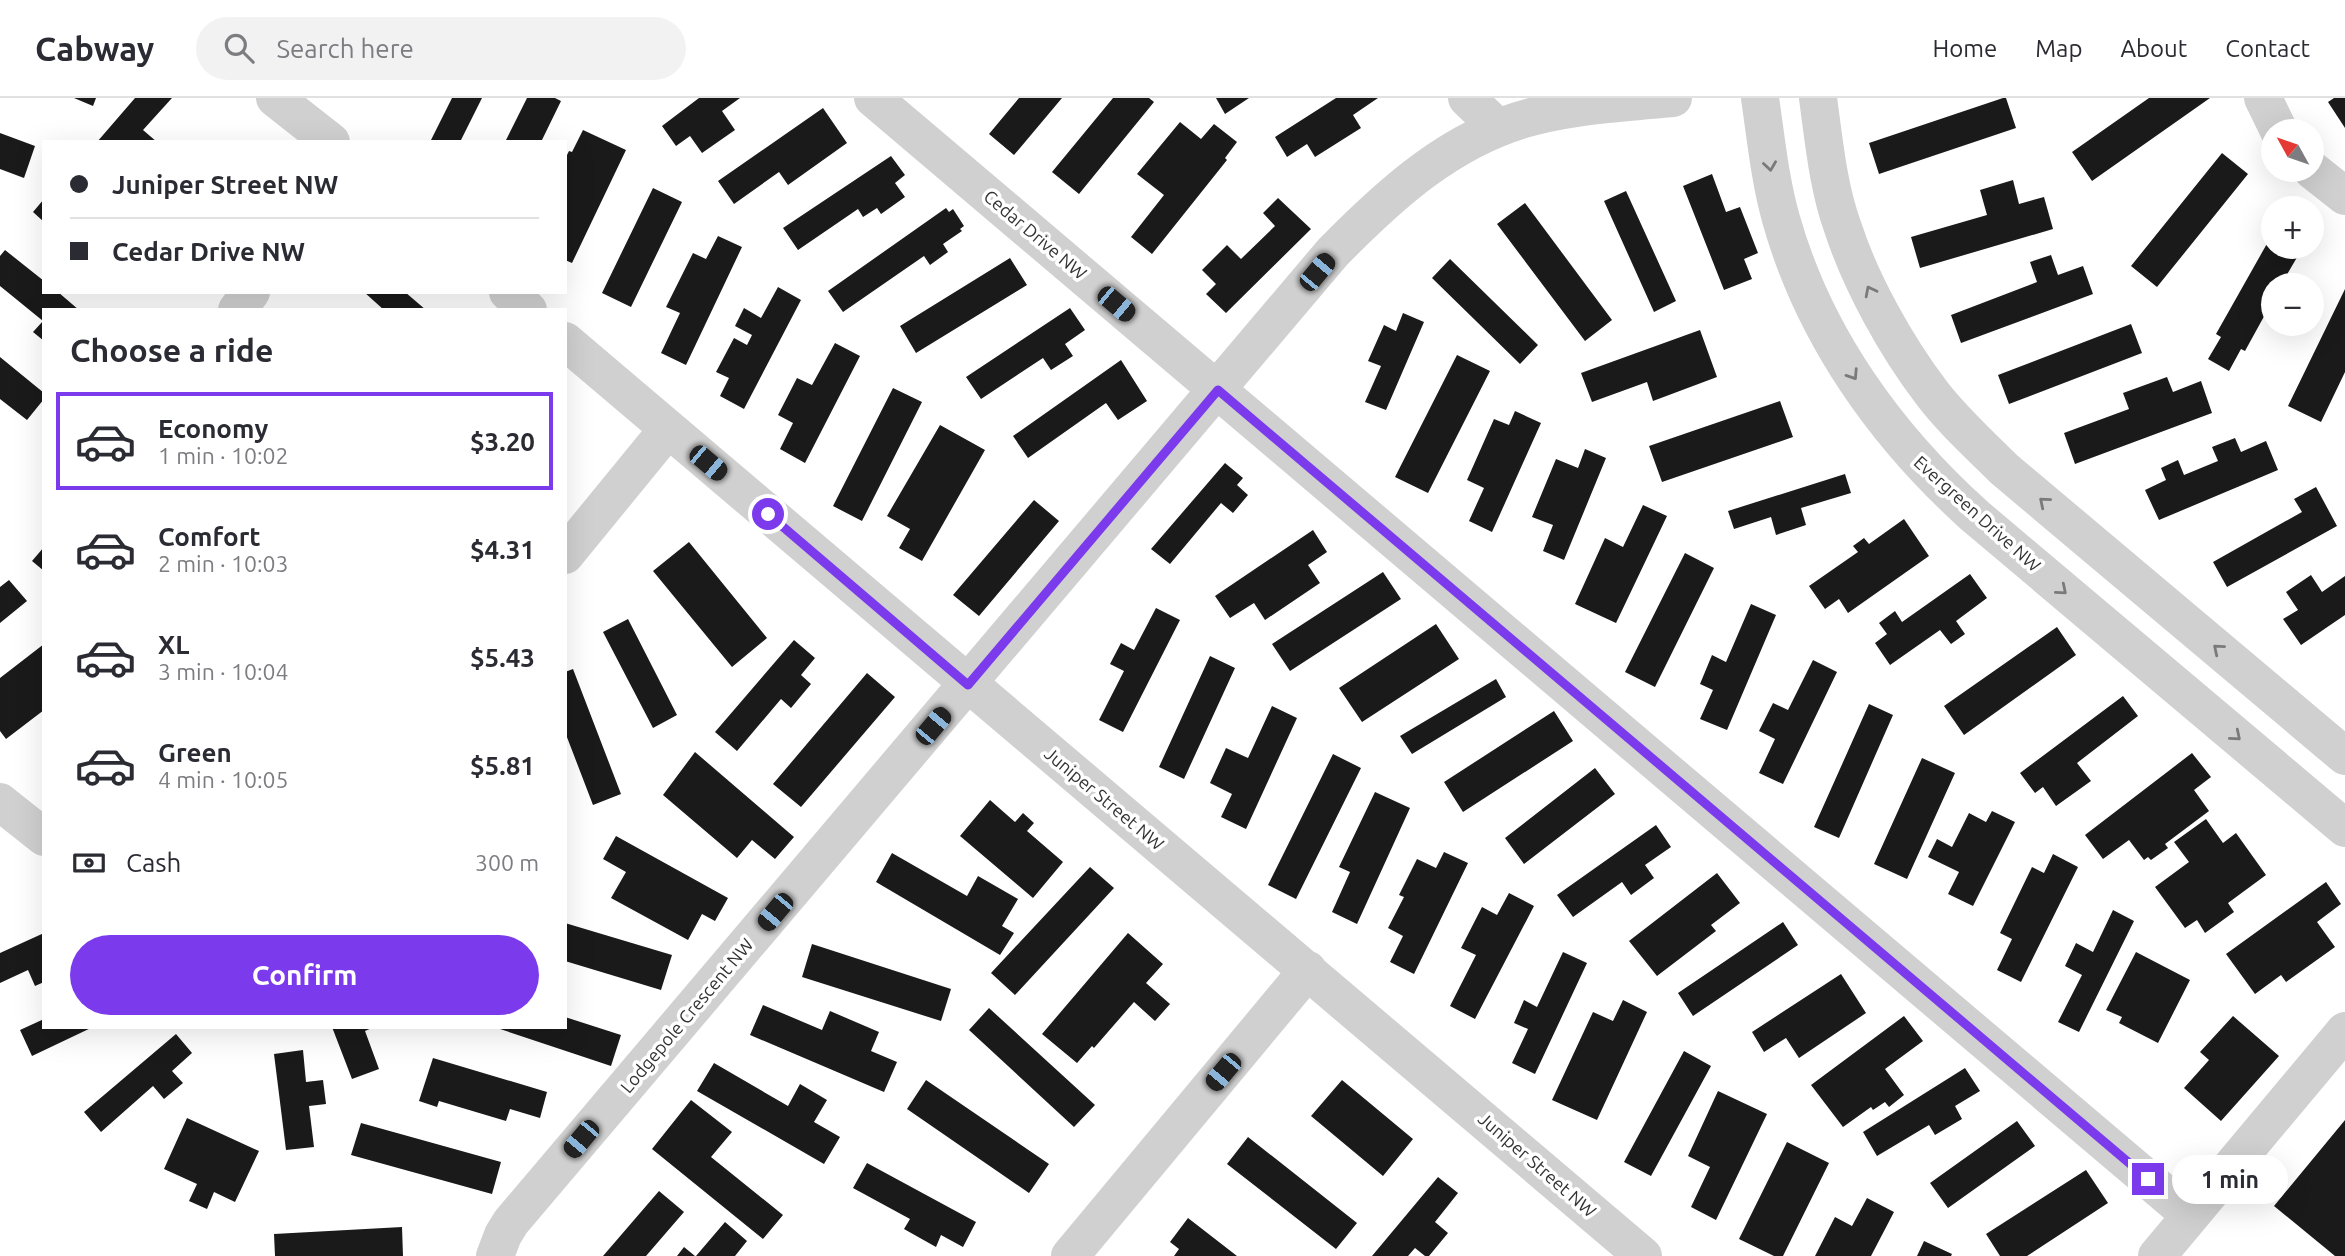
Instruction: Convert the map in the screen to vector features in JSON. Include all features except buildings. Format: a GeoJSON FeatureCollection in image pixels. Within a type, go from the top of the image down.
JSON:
{"type":"FeatureCollection","features":[{"type":"Feature","properties":{"kind":"street"},"geometry":{"type":"LineString","coordinates":[[275,98],[328,140]]}},
{"type":"Feature","properties":{"kind":"street","name":"Cedar Drive NW"},"geometry":{"type":"LineString","coordinates":[[873,98],[2190,1215]]}},
{"type":"Feature","properties":{"kind":"street"},"geometry":{"type":"LineString","coordinates":[[1466,98],[1498,128]]}},
{"type":"Feature","properties":{"kind":"street","name":"Lodgepole Crescent NW"},"geometry":{"type":"LineString","coordinates":[[495,1256],[511,1222],[1333,252],[1370,214],[1445,155],[1498,128],[1535,116],[1604,104],[1673,98]]}},
{"type":"Feature","properties":{"kind":"street","name":"Evergreen Drive NW"},"geometry":{"type":"LineString","coordinates":[[1760,98],[1772,179],[1781,220],[1796,264],[1828,333],[1875,409],[1904,446],[1939,484],[1975,516],[2345,828]]}},
{"type":"Feature","properties":{"kind":"street"},"geometry":{"type":"LineString","coordinates":[[1818,98],[1830,177],[1842,226],[1870,293],[1931,392],[1964,430],[2004,469],[2345,756]]}},
{"type":"Feature","properties":{"kind":"street"},"geometry":{"type":"LineString","coordinates":[[2263,98],[2273,119]]}},
{"type":"Feature","properties":{"kind":"street"},"geometry":{"type":"LineString","coordinates":[[2324,179],[2345,196]]}},
{"type":"Feature","properties":{"kind":"street"},"geometry":{"type":"LineString","coordinates":[[239,308],[249,294]]}},
{"type":"Feature","properties":{"kind":"street"},"geometry":{"type":"LineString","coordinates":[[510,294],[526,308]]}},
{"type":"Feature","properties":{"kind":"street","name":"Juniper Street NW"},"geometry":{"type":"LineString","coordinates":[[567,343],[968,685],[1308,970],[1639,1255]]}},
{"type":"Feature","properties":{"kind":"street"},"geometry":{"type":"LineString","coordinates":[[567,553],[668,429]]}},
{"type":"Feature","properties":{"kind":"street"},"geometry":{"type":"LineString","coordinates":[[0,802],[42,835]]}},
{"type":"Feature","properties":{"kind":"street"},"geometry":{"type":"LineString","coordinates":[[1070,1256],[1308,970]]}},
{"type":"Feature","properties":{"kind":"street"},"geometry":{"type":"LineString","coordinates":[[2157,1256],[2345,1031]]}},
{"type":"Feature","properties":{"kind":"route"},"geometry":{"type":"LineString","coordinates":[[768,514],[968,685],[1218,390],[2148,1179]]}}]}
